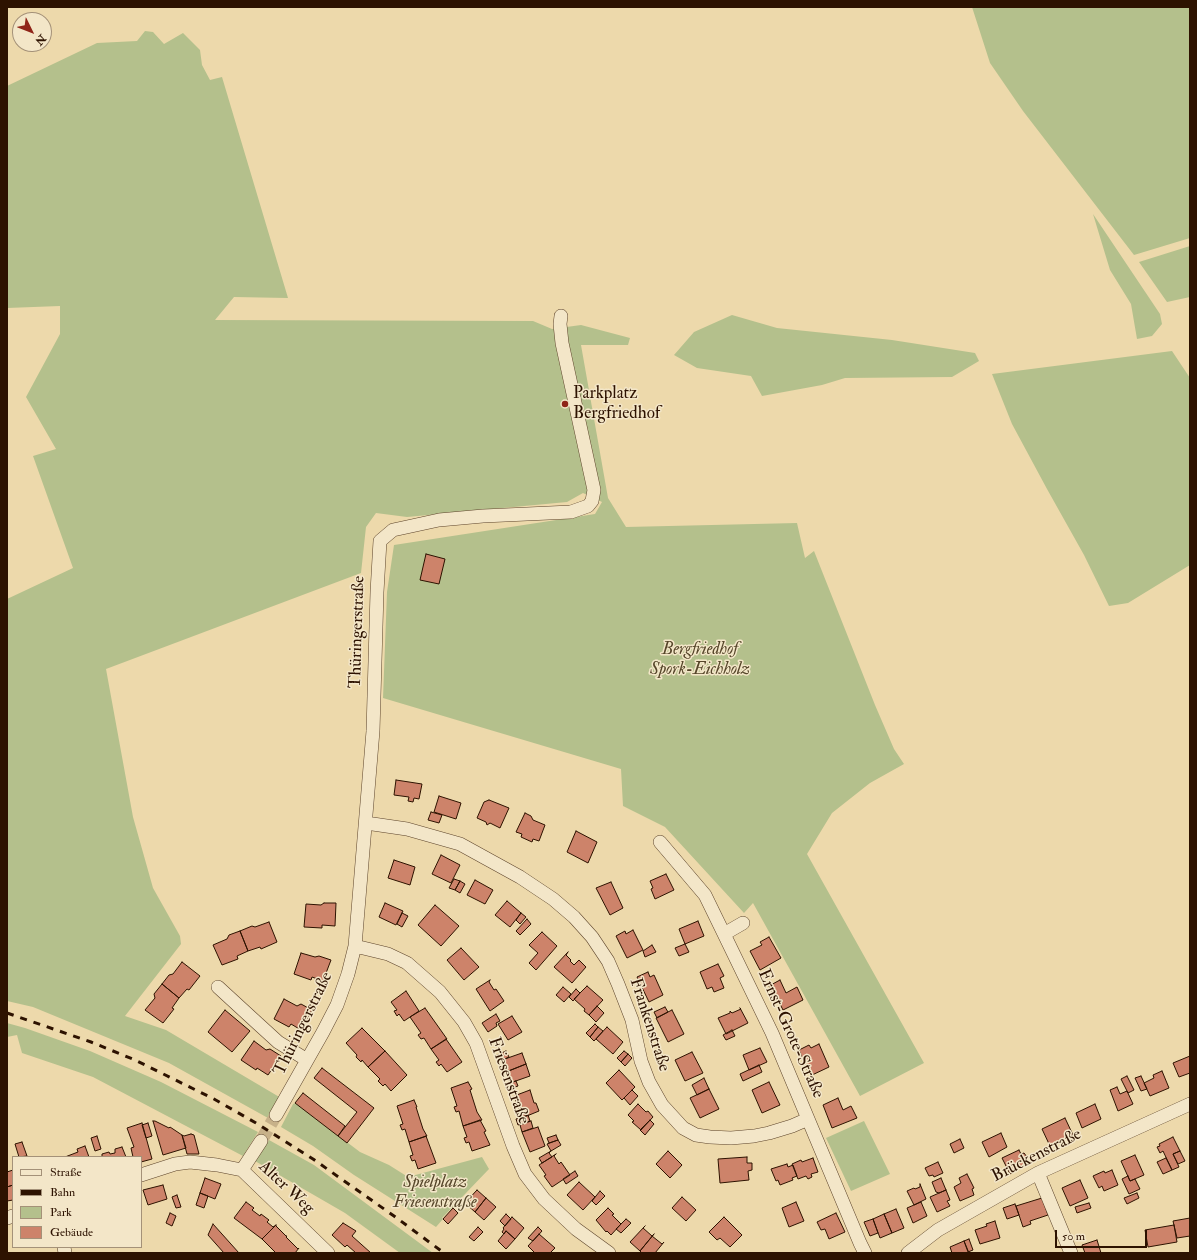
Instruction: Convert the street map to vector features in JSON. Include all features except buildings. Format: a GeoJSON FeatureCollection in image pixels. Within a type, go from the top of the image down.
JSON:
{"type":"FeatureCollection","features":[{"type":"Feature","properties":{"kind":"street","name":"Thüringerstraße"},"geometry":{"type":"LineString","coordinates":[[276,1115],[337,1005],[348,974],[355,946],[373,731],[380,541],[393,530],[438,520],[483,516],[571,512],[588,506],[592,501],[594,490],[562,343],[560,324],[561,316]]}},
{"type":"Feature","properties":{"kind":"street","name":"Frankenstraße"},"geometry":{"type":"LineString","coordinates":[[366,823],[407,829],[460,844],[520,877],[553,899],[574,917],[592,938],[608,961],[632,1020],[640,1061],[649,1082],[662,1105],[683,1128],[696,1135],[731,1138],[769,1133],[808,1120]]}},
{"type":"Feature","properties":{"kind":"street","name":"Ernst-Grote-Straße"},"geometry":{"type":"LineString","coordinates":[[660,842],[705,895],[772,1033],[865,1253]]}},
{"type":"Feature","properties":{"kind":"street"},"geometry":{"type":"LineString","coordinates":[[724,934],[742,923]]}},
{"type":"Feature","properties":{"kind":"street","name":"Friesenstraße"},"geometry":{"type":"LineString","coordinates":[[355,946],[388,954],[408,963],[440,992],[464,1022],[476,1043],[513,1146],[525,1174],[544,1199],[565,1219],[609,1253]]}},
{"type":"Feature","properties":{"kind":"street"},"geometry":{"type":"LineString","coordinates":[[218,987],[278,1042],[307,1060]]}},
{"type":"Feature","properties":{"kind":"street","name":"Brückenstraße"},"geometry":{"type":"LineString","coordinates":[[908,1253],[938,1230],[1038,1173],[1190,1105]]}},
{"type":"Feature","properties":{"kind":"street"},"geometry":{"type":"LineString","coordinates":[[242,1170],[261,1141]]}},
{"type":"Feature","properties":{"kind":"street","name":"Alter Weg"},"geometry":{"type":"LineString","coordinates":[[142,1174],[175,1164],[190,1162],[242,1170],[321,1251]]}},
{"type":"Feature","properties":{"kind":"street"},"geometry":{"type":"LineString","coordinates":[[1038,1173],[1071,1253]]}},
{"type":"Feature","properties":{"kind":"green space"},"geometry":{"type":"Polygon","coordinates":[[[972,7],[1190,7],[1190,238],[1134,255],[1023,111],[990,63],[972,7]]]}},
{"type":"Feature","properties":{"kind":"green space","name":"Bergfriedhof Spork-Eichholz"},"geometry":{"type":"Polygon","coordinates":[[[145,31],[153,32],[164,44],[183,33],[200,50],[202,65],[210,80],[222,77],[288,298],[234,297],[215,320],[533,321],[552,329],[581,325],[630,338],[628,345],[581,345],[608,498],[626,527],[797,523],[805,558],[814,551],[875,705],[894,749],[904,764],[870,783],[832,813],[807,854],[924,1063],[860,1096],[753,903],[744,913],[665,827],[623,806],[621,769],[383,698],[387,592],[394,545],[595,514],[602,502],[583,493],[567,502],[407,517],[376,513],[366,527],[361,573],[106,669],[133,817],[153,888],[180,936],[181,944],[125,1016],[166,1030],[281,1098],[268,1118],[169,1063],[33,1007],[7,1001],[7,599],[73,568],[33,456],[56,449],[26,397],[60,334],[60,306],[7,308],[7,86],[97,43],[137,41],[145,31]]]}},
{"type":"Feature","properties":{"kind":"green space"},"geometry":{"type":"Polygon","coordinates":[[[1093,214],[1160,314],[1162,324],[1152,336],[1137,339],[1131,304],[1110,270],[1093,214]]]}},
{"type":"Feature","properties":{"kind":"green space"},"geometry":{"type":"Polygon","coordinates":[[[1190,246],[1190,297],[1167,302],[1139,262],[1190,246]]]}},
{"type":"Feature","properties":{"kind":"green space"},"geometry":{"type":"Polygon","coordinates":[[[732,315],[777,328],[892,340],[975,353],[979,361],[952,377],[845,378],[822,385],[762,396],[751,376],[697,368],[674,355],[694,332],[732,315]]]}},
{"type":"Feature","properties":{"kind":"green space"},"geometry":{"type":"Polygon","coordinates":[[[1172,351],[1190,378],[1190,565],[1128,603],[1109,606],[1084,555],[1012,424],[992,374],[1172,351]]]}},
{"type":"Feature","properties":{"kind":"green space"},"geometry":{"type":"Polygon","coordinates":[[[7,1023],[90,1051],[161,1082],[258,1132],[243,1156],[93,1077],[22,1053],[17,1035],[7,1037],[7,1023]]]}},
{"type":"Feature","properties":{"kind":"green space","name":"Spielplatz Friesenstraße"},"geometry":{"type":"Polygon","coordinates":[[[295,1103],[360,1152],[389,1165],[408,1177],[482,1157],[489,1169],[442,1218],[443,1219],[436,1227],[354,1175],[313,1146],[281,1127],[293,1104],[295,1103]]]}},
{"type":"Feature","properties":{"kind":"green space"},"geometry":{"type":"Polygon","coordinates":[[[864,1121],[890,1174],[851,1191],[826,1138],[864,1121]]]}},
{"type":"Feature","properties":{"kind":"green space"},"geometry":{"type":"Polygon","coordinates":[[[269,1140],[314,1165],[433,1253],[400,1253],[345,1213],[255,1161],[269,1140]]]}},
{"type":"Feature","properties":{"kind":"tunnel"},"geometry":{"type":"LineString","coordinates":[[261,1141],[276,1115]]}},
{"type":"Feature","properties":{"kind":"railway"},"geometry":{"type":"LineString","coordinates":[[7,1013],[91,1042],[135,1060],[214,1099],[256,1123],[313,1159],[444,1253]]}},
{"type":"Feature","properties":{"kind":"place","name":"Parkplatz Bergfriedhof"},"geometry":{"type":"Point","coordinates":[565,404]}}]}
